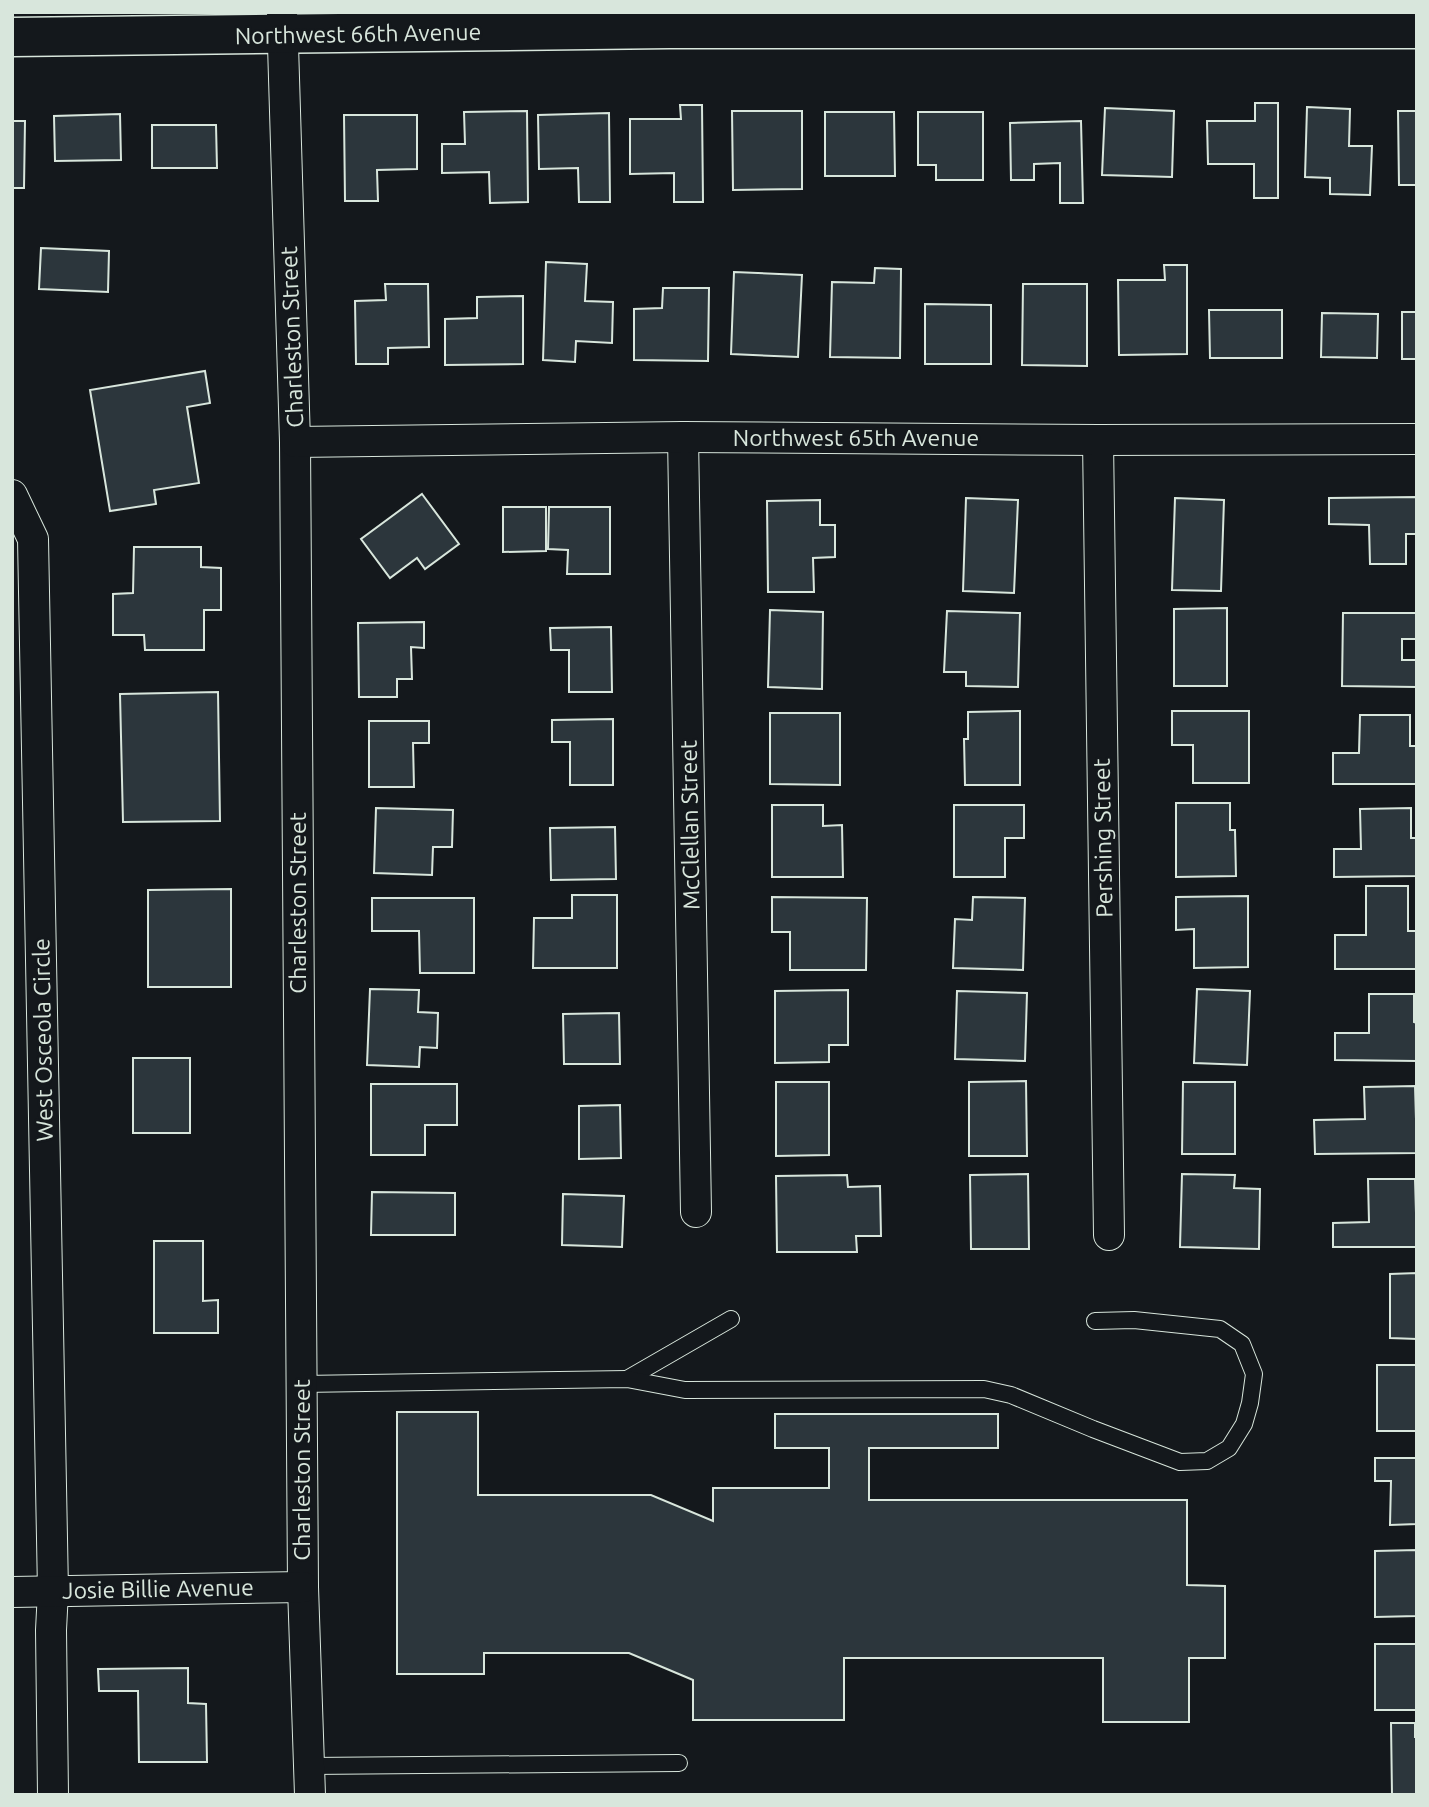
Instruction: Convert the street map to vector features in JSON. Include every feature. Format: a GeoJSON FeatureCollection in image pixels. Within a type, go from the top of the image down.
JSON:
{"type":"FeatureCollection","features":[{"type":"Feature","properties":{"kind":"street","name":"Northwest 66th Avenue"},"geometry":{"type":"LineString","coordinates":[[12,37],[282,24],[669,21],[1085,21],[1417,29]]}},
{"type":"Feature","properties":{"kind":"street","name":"Charleston Street"},"geometry":{"type":"LineString","coordinates":[[282,24],[295,442],[303,1587],[309,1781]]}},
{"type":"Feature","properties":{"kind":"street","name":"Northwest 65th Avenue"},"geometry":{"type":"LineString","coordinates":[[295,442],[684,437],[1417,439]]}},
{"type":"Feature","properties":{"kind":"street","name":"McClellan Street"},"geometry":{"type":"LineString","coordinates":[[684,437],[696,1212]]}},
{"type":"Feature","properties":{"kind":"street","name":"Pershing Street"},"geometry":{"type":"LineString","coordinates":[[1098,440],[1109,1235]]}},
{"type":"Feature","properties":{"kind":"street","name":"West Osceola Circle"},"geometry":{"type":"LineString","coordinates":[[12,495],[33,539],[53,1591],[53,1795]]}},
{"type":"Feature","properties":{"kind":"street","name":"Josie Billie Avenue"},"geometry":{"type":"LineString","coordinates":[[12,1592],[303,1587]]}},
{"type":"Feature","properties":{"kind":"lane"},"geometry":{"type":"LineString","coordinates":[[627,1379],[731,1319]]}},
{"type":"Feature","properties":{"kind":"lane"},"geometry":{"type":"LineString","coordinates":[[302,1384],[627,1379],[685,1390],[984,1389],[1011,1395],[1180,1462],[1207,1461],[1230,1448],[1244,1424],[1252,1394],[1254,1374],[1242,1343],[1220,1329],[1134,1320],[1095,1321]]}},
{"type":"Feature","properties":{"kind":"lane"},"geometry":{"type":"LineString","coordinates":[[309,1781],[679,1763]]}},
{"type":"Feature","properties":{"kind":"building"},"geometry":{"type":"Polygon","coordinates":[[[1255,103],[1278,103],[1278,198],[1254,198],[1254,164],[1208,164],[1207,121],[1255,121],[1255,103]]]}},
{"type":"Feature","properties":{"kind":"building"},"geometry":{"type":"Polygon","coordinates":[[[680,105],[702,105],[703,202],[674,202],[674,173],[630,174],[630,119],[681,119],[680,105]]]}},
{"type":"Feature","properties":{"kind":"building"},"geometry":{"type":"Polygon","coordinates":[[[1307,107],[1350,109],[1349,146],[1372,146],[1370,195],[1330,194],[1330,178],[1305,177],[1307,107]]]}},
{"type":"Feature","properties":{"kind":"building"},"geometry":{"type":"Polygon","coordinates":[[[1105,108],[1174,111],[1172,177],[1102,175],[1105,108]]]}},
{"type":"Feature","properties":{"kind":"building"},"geometry":{"type":"Polygon","coordinates":[[[527,111],[528,202],[490,203],[489,172],[442,173],[442,144],[465,144],[464,112],[527,111]]]}},
{"type":"Feature","properties":{"kind":"building"},"geometry":{"type":"Polygon","coordinates":[[[732,111],[802,111],[802,189],[733,190],[732,111]]]}},
{"type":"Feature","properties":{"kind":"building"},"geometry":{"type":"Polygon","coordinates":[[[1398,111],[1417,111],[1417,185],[1399,185],[1398,111]]]}},
{"type":"Feature","properties":{"kind":"building"},"geometry":{"type":"Polygon","coordinates":[[[825,112],[894,112],[895,176],[825,176],[825,112]]]}},
{"type":"Feature","properties":{"kind":"building"},"geometry":{"type":"Polygon","coordinates":[[[918,112],[983,112],[983,180],[936,180],[936,165],[918,165],[918,112]]]}},
{"type":"Feature","properties":{"kind":"building"},"geometry":{"type":"Polygon","coordinates":[[[609,113],[610,202],[579,202],[578,168],[539,169],[538,115],[609,113]]]}},
{"type":"Feature","properties":{"kind":"building"},"geometry":{"type":"Polygon","coordinates":[[[120,114],[121,160],[55,161],[54,116],[120,114]]]}},
{"type":"Feature","properties":{"kind":"building"},"geometry":{"type":"Polygon","coordinates":[[[344,115],[417,115],[417,169],[377,170],[378,201],[345,201],[344,115]]]}},
{"type":"Feature","properties":{"kind":"building"},"geometry":{"type":"Polygon","coordinates":[[[12,121],[25,121],[24,188],[12,188],[12,121]]]}},
{"type":"Feature","properties":{"kind":"building"},"geometry":{"type":"Polygon","coordinates":[[[1081,121],[1083,203],[1060,203],[1060,163],[1034,164],[1034,180],[1011,180],[1010,123],[1081,121]]]}},
{"type":"Feature","properties":{"kind":"building"},"geometry":{"type":"Polygon","coordinates":[[[152,125],[216,125],[217,168],[152,168],[152,125]]]}},
{"type":"Feature","properties":{"kind":"building"},"geometry":{"type":"Polygon","coordinates":[[[41,248],[109,251],[108,292],[39,289],[41,248]]]}},
{"type":"Feature","properties":{"kind":"building"},"geometry":{"type":"Polygon","coordinates":[[[546,262],[587,264],[585,301],[613,302],[612,343],[576,341],[575,362],[543,360],[546,262]]]}},
{"type":"Feature","properties":{"kind":"building"},"geometry":{"type":"Polygon","coordinates":[[[1164,265],[1187,265],[1187,354],[1119,355],[1118,280],[1165,280],[1164,265]]]}},
{"type":"Feature","properties":{"kind":"building"},"geometry":{"type":"Polygon","coordinates":[[[875,268],[901,269],[900,358],[830,357],[832,282],[874,283],[875,268]]]}},
{"type":"Feature","properties":{"kind":"building"},"geometry":{"type":"Polygon","coordinates":[[[734,272],[802,275],[798,357],[731,354],[734,272]]]}},
{"type":"Feature","properties":{"kind":"building"},"geometry":{"type":"Polygon","coordinates":[[[385,284],[428,284],[429,347],[388,348],[388,364],[356,364],[355,301],[386,300],[385,284]]]}},
{"type":"Feature","properties":{"kind":"building"},"geometry":{"type":"Polygon","coordinates":[[[1023,284],[1087,284],[1087,366],[1022,365],[1023,284]]]}},
{"type":"Feature","properties":{"kind":"building"},"geometry":{"type":"Polygon","coordinates":[[[663,288],[709,288],[708,361],[634,360],[634,309],[662,308],[663,288]]]}},
{"type":"Feature","properties":{"kind":"building"},"geometry":{"type":"Polygon","coordinates":[[[523,296],[523,364],[445,365],[445,319],[477,318],[477,297],[523,296]]]}},
{"type":"Feature","properties":{"kind":"building"},"geometry":{"type":"Polygon","coordinates":[[[925,304],[991,305],[991,364],[925,364],[925,304]]]}},
{"type":"Feature","properties":{"kind":"building"},"geometry":{"type":"Polygon","coordinates":[[[1209,310],[1282,310],[1282,358],[1210,358],[1209,310]]]}},
{"type":"Feature","properties":{"kind":"building"},"geometry":{"type":"Polygon","coordinates":[[[1402,312],[1417,312],[1417,359],[1402,359],[1402,312]]]}},
{"type":"Feature","properties":{"kind":"building"},"geometry":{"type":"Polygon","coordinates":[[[1322,313],[1378,314],[1377,358],[1321,357],[1322,313]]]}},
{"type":"Feature","properties":{"kind":"building"},"geometry":{"type":"Polygon","coordinates":[[[205,371],[210,403],[187,407],[199,483],[154,490],[156,504],[110,511],[90,390],[205,371]]]}},
{"type":"Feature","properties":{"kind":"building"},"geometry":{"type":"Polygon","coordinates":[[[422,494],[459,544],[425,569],[417,558],[390,578],[361,539],[422,494]]]}},
{"type":"Feature","properties":{"kind":"building"},"geometry":{"type":"Polygon","coordinates":[[[1417,497],[1417,534],[1406,534],[1406,564],[1370,564],[1369,525],[1329,524],[1329,498],[1417,497]]]}},
{"type":"Feature","properties":{"kind":"building"},"geometry":{"type":"Polygon","coordinates":[[[966,498],[1018,500],[1014,593],[963,591],[966,498]]]}},
{"type":"Feature","properties":{"kind":"building"},"geometry":{"type":"Polygon","coordinates":[[[1175,498],[1224,500],[1221,591],[1172,590],[1175,498]]]}},
{"type":"Feature","properties":{"kind":"building"},"geometry":{"type":"Polygon","coordinates":[[[820,500],[820,525],[835,525],[835,557],[813,558],[814,592],[768,592],[767,501],[820,500]]]}},
{"type":"Feature","properties":{"kind":"building"},"geometry":{"type":"Polygon","coordinates":[[[503,507],[546,507],[546,551],[503,552],[503,507]]]}},
{"type":"Feature","properties":{"kind":"building"},"geometry":{"type":"Polygon","coordinates":[[[549,507],[610,507],[610,574],[567,574],[568,550],[548,549],[549,507]]]}},
{"type":"Feature","properties":{"kind":"building"},"geometry":{"type":"Polygon","coordinates":[[[134,547],[201,547],[201,567],[221,568],[221,610],[204,610],[204,650],[145,650],[144,635],[113,635],[113,594],[133,593],[134,547]]]}},
{"type":"Feature","properties":{"kind":"building"},"geometry":{"type":"Polygon","coordinates":[[[1227,608],[1227,686],[1174,686],[1174,609],[1227,608]]]}},
{"type":"Feature","properties":{"kind":"building"},"geometry":{"type":"Polygon","coordinates":[[[770,610],[823,612],[822,689],[768,687],[770,610]]]}},
{"type":"Feature","properties":{"kind":"building"},"geometry":{"type":"Polygon","coordinates":[[[947,611],[1020,613],[1018,687],[966,686],[966,672],[944,672],[947,611]]]}},
{"type":"Feature","properties":{"kind":"building"},"geometry":{"type":"Polygon","coordinates":[[[1343,613],[1417,613],[1417,639],[1402,639],[1402,660],[1417,660],[1417,687],[1342,686],[1343,613]]]}},
{"type":"Feature","properties":{"kind":"building"},"geometry":{"type":"Polygon","coordinates":[[[424,622],[424,648],[411,647],[412,679],[397,679],[397,697],[359,697],[358,623],[424,622]]]}},
{"type":"Feature","properties":{"kind":"building"},"geometry":{"type":"Polygon","coordinates":[[[611,627],[612,692],[569,692],[569,650],[551,650],[550,628],[611,627]]]}},
{"type":"Feature","properties":{"kind":"building"},"geometry":{"type":"Polygon","coordinates":[[[218,692],[220,821],[123,822],[120,694],[218,692]]]}},
{"type":"Feature","properties":{"kind":"building"},"geometry":{"type":"Polygon","coordinates":[[[1020,711],[1020,785],[965,785],[964,739],[968,739],[968,712],[1020,711]]]}},
{"type":"Feature","properties":{"kind":"building"},"geometry":{"type":"Polygon","coordinates":[[[1172,711],[1249,711],[1249,783],[1193,783],[1193,745],[1172,745],[1172,711]]]}},
{"type":"Feature","properties":{"kind":"building"},"geometry":{"type":"Polygon","coordinates":[[[770,713],[840,713],[840,785],[770,784],[770,713]]]}},
{"type":"Feature","properties":{"kind":"building"},"geometry":{"type":"Polygon","coordinates":[[[1360,715],[1410,715],[1410,746],[1417,746],[1417,784],[1333,784],[1333,753],[1359,753],[1360,715]]]}},
{"type":"Feature","properties":{"kind":"building"},"geometry":{"type":"Polygon","coordinates":[[[613,719],[613,785],[570,785],[570,742],[552,742],[552,720],[613,719]]]}},
{"type":"Feature","properties":{"kind":"building"},"geometry":{"type":"Polygon","coordinates":[[[369,721],[429,721],[429,743],[413,743],[414,787],[369,787],[369,721]]]}},
{"type":"Feature","properties":{"kind":"building"},"geometry":{"type":"Polygon","coordinates":[[[1176,803],[1230,803],[1230,830],[1235,830],[1236,876],[1176,877],[1176,803]]]}},
{"type":"Feature","properties":{"kind":"building"},"geometry":{"type":"Polygon","coordinates":[[[772,805],[823,805],[823,826],[842,825],[843,877],[772,877],[772,805]]]}},
{"type":"Feature","properties":{"kind":"building"},"geometry":{"type":"Polygon","coordinates":[[[954,805],[1024,805],[1024,838],[1005,838],[1005,877],[954,877],[954,805]]]}},
{"type":"Feature","properties":{"kind":"building"},"geometry":{"type":"Polygon","coordinates":[[[376,808],[453,810],[452,847],[433,847],[432,875],[374,873],[376,808]]]}},
{"type":"Feature","properties":{"kind":"building"},"geometry":{"type":"Polygon","coordinates":[[[1411,808],[1411,838],[1417,838],[1417,876],[1334,877],[1334,849],[1361,849],[1360,809],[1411,808]]]}},
{"type":"Feature","properties":{"kind":"building"},"geometry":{"type":"Polygon","coordinates":[[[615,827],[616,879],[551,880],[550,828],[615,827]]]}},
{"type":"Feature","properties":{"kind":"building"},"geometry":{"type":"Polygon","coordinates":[[[1366,886],[1408,886],[1408,931],[1417,931],[1417,969],[1335,969],[1335,935],[1366,935],[1366,886]]]}},
{"type":"Feature","properties":{"kind":"building"},"geometry":{"type":"Polygon","coordinates":[[[231,889],[231,987],[148,987],[148,890],[231,889]]]}},
{"type":"Feature","properties":{"kind":"building"},"geometry":{"type":"Polygon","coordinates":[[[572,895],[617,895],[617,968],[533,968],[534,918],[572,918],[572,895]]]}},
{"type":"Feature","properties":{"kind":"building"},"geometry":{"type":"Polygon","coordinates":[[[1248,896],[1248,967],[1194,968],[1194,929],[1176,930],[1176,897],[1248,896]]]}},
{"type":"Feature","properties":{"kind":"building"},"geometry":{"type":"Polygon","coordinates":[[[772,897],[867,898],[866,970],[790,970],[790,932],[772,932],[772,897]]]}},
{"type":"Feature","properties":{"kind":"building"},"geometry":{"type":"Polygon","coordinates":[[[973,897],[1025,898],[1023,970],[953,968],[955,919],[972,920],[973,897]]]}},
{"type":"Feature","properties":{"kind":"building"},"geometry":{"type":"Polygon","coordinates":[[[372,898],[474,898],[474,973],[420,973],[419,931],[372,931],[372,898]]]}},
{"type":"Feature","properties":{"kind":"building"},"geometry":{"type":"Polygon","coordinates":[[[370,989],[419,990],[418,1012],[438,1013],[437,1048],[420,1047],[419,1067],[367,1065],[370,989]]]}},
{"type":"Feature","properties":{"kind":"building"},"geometry":{"type":"Polygon","coordinates":[[[1197,989],[1250,991],[1247,1065],[1194,1063],[1197,989]]]}},
{"type":"Feature","properties":{"kind":"building"},"geometry":{"type":"Polygon","coordinates":[[[848,990],[848,1045],[829,1045],[829,1062],[775,1063],[775,991],[848,990]]]}},
{"type":"Feature","properties":{"kind":"building"},"geometry":{"type":"Polygon","coordinates":[[[957,991],[1027,993],[1025,1061],[955,1059],[957,991]]]}},
{"type":"Feature","properties":{"kind":"building"},"geometry":{"type":"Polygon","coordinates":[[[1369,994],[1414,994],[1417,1061],[1335,1060],[1335,1033],[1369,1033],[1369,994]]]}},
{"type":"Feature","properties":{"kind":"building"},"geometry":{"type":"Polygon","coordinates":[[[619,1013],[620,1064],[564,1064],[563,1014],[619,1013]]]}},
{"type":"Feature","properties":{"kind":"building"},"geometry":{"type":"Polygon","coordinates":[[[133,1058],[190,1058],[190,1133],[133,1133],[133,1058]]]}},
{"type":"Feature","properties":{"kind":"building"},"geometry":{"type":"Polygon","coordinates":[[[1026,1081],[1027,1156],[969,1156],[969,1082],[1026,1081]]]}},
{"type":"Feature","properties":{"kind":"building"},"geometry":{"type":"Polygon","coordinates":[[[776,1082],[829,1082],[829,1155],[776,1156],[776,1082]]]}},
{"type":"Feature","properties":{"kind":"building"},"geometry":{"type":"Polygon","coordinates":[[[1183,1082],[1235,1082],[1235,1154],[1182,1154],[1183,1082]]]}},
{"type":"Feature","properties":{"kind":"building"},"geometry":{"type":"Polygon","coordinates":[[[371,1084],[457,1084],[457,1125],[425,1125],[425,1155],[371,1155],[371,1084]]]}},
{"type":"Feature","properties":{"kind":"building"},"geometry":{"type":"Polygon","coordinates":[[[1415,1086],[1417,1153],[1315,1154],[1314,1120],[1365,1119],[1364,1087],[1415,1086]]]}},
{"type":"Feature","properties":{"kind":"building"},"geometry":{"type":"Polygon","coordinates":[[[620,1105],[621,1158],[579,1159],[579,1106],[620,1105]]]}},
{"type":"Feature","properties":{"kind":"building"},"geometry":{"type":"Polygon","coordinates":[[[1028,1174],[1029,1249],[971,1249],[970,1175],[1028,1174]]]}},
{"type":"Feature","properties":{"kind":"building"},"geometry":{"type":"Polygon","coordinates":[[[1182,1174],[1235,1175],[1234,1188],[1260,1189],[1259,1249],[1180,1247],[1182,1174]]]}},
{"type":"Feature","properties":{"kind":"building"},"geometry":{"type":"Polygon","coordinates":[[[847,1175],[848,1187],[880,1186],[881,1236],[856,1236],[857,1252],[777,1252],[776,1176],[847,1175]]]}},
{"type":"Feature","properties":{"kind":"building"},"geometry":{"type":"Polygon","coordinates":[[[1368,1179],[1415,1179],[1417,1247],[1333,1247],[1333,1223],[1369,1222],[1368,1179]]]}},
{"type":"Feature","properties":{"kind":"building"},"geometry":{"type":"Polygon","coordinates":[[[372,1192],[455,1193],[455,1235],[371,1235],[372,1192]]]}},
{"type":"Feature","properties":{"kind":"building"},"geometry":{"type":"Polygon","coordinates":[[[563,1194],[624,1196],[622,1247],[562,1245],[563,1194]]]}},
{"type":"Feature","properties":{"kind":"building"},"geometry":{"type":"Polygon","coordinates":[[[154,1241],[203,1241],[203,1301],[218,1300],[218,1333],[154,1333],[154,1241]]]}},
{"type":"Feature","properties":{"kind":"building"},"geometry":{"type":"Polygon","coordinates":[[[1417,1273],[1417,1339],[1390,1338],[1390,1274],[1417,1273]]]}},
{"type":"Feature","properties":{"kind":"building"},"geometry":{"type":"Polygon","coordinates":[[[1377,1365],[1417,1365],[1417,1431],[1377,1431],[1377,1365]]]}},
{"type":"Feature","properties":{"kind":"building"},"geometry":{"type":"Polygon","coordinates":[[[397,1412],[478,1412],[478,1495],[651,1495],[713,1521],[713,1488],[829,1488],[829,1448],[775,1448],[775,1414],[998,1414],[998,1448],[869,1448],[869,1500],[1187,1500],[1187,1585],[1225,1586],[1225,1658],[1189,1658],[1189,1722],[1103,1722],[1103,1658],[844,1658],[844,1720],[693,1720],[693,1680],[629,1653],[484,1653],[484,1674],[397,1674],[397,1412]]]}},
{"type":"Feature","properties":{"kind":"building"},"geometry":{"type":"Polygon","coordinates":[[[1375,1458],[1417,1458],[1417,1524],[1390,1525],[1391,1481],[1375,1481],[1375,1458]]]}},
{"type":"Feature","properties":{"kind":"building"},"geometry":{"type":"Polygon","coordinates":[[[1417,1550],[1417,1616],[1375,1617],[1375,1551],[1417,1550]]]}},
{"type":"Feature","properties":{"kind":"building"},"geometry":{"type":"Polygon","coordinates":[[[1375,1644],[1417,1644],[1417,1710],[1375,1710],[1375,1644]]]}},
{"type":"Feature","properties":{"kind":"building"},"geometry":{"type":"Polygon","coordinates":[[[188,1668],[188,1703],[206,1704],[207,1762],[139,1762],[138,1691],[99,1691],[98,1669],[188,1668]]]}},
{"type":"Feature","properties":{"kind":"building"},"geometry":{"type":"Polygon","coordinates":[[[1391,1723],[1415,1723],[1417,1795],[1392,1795],[1391,1723]]]}}]}
